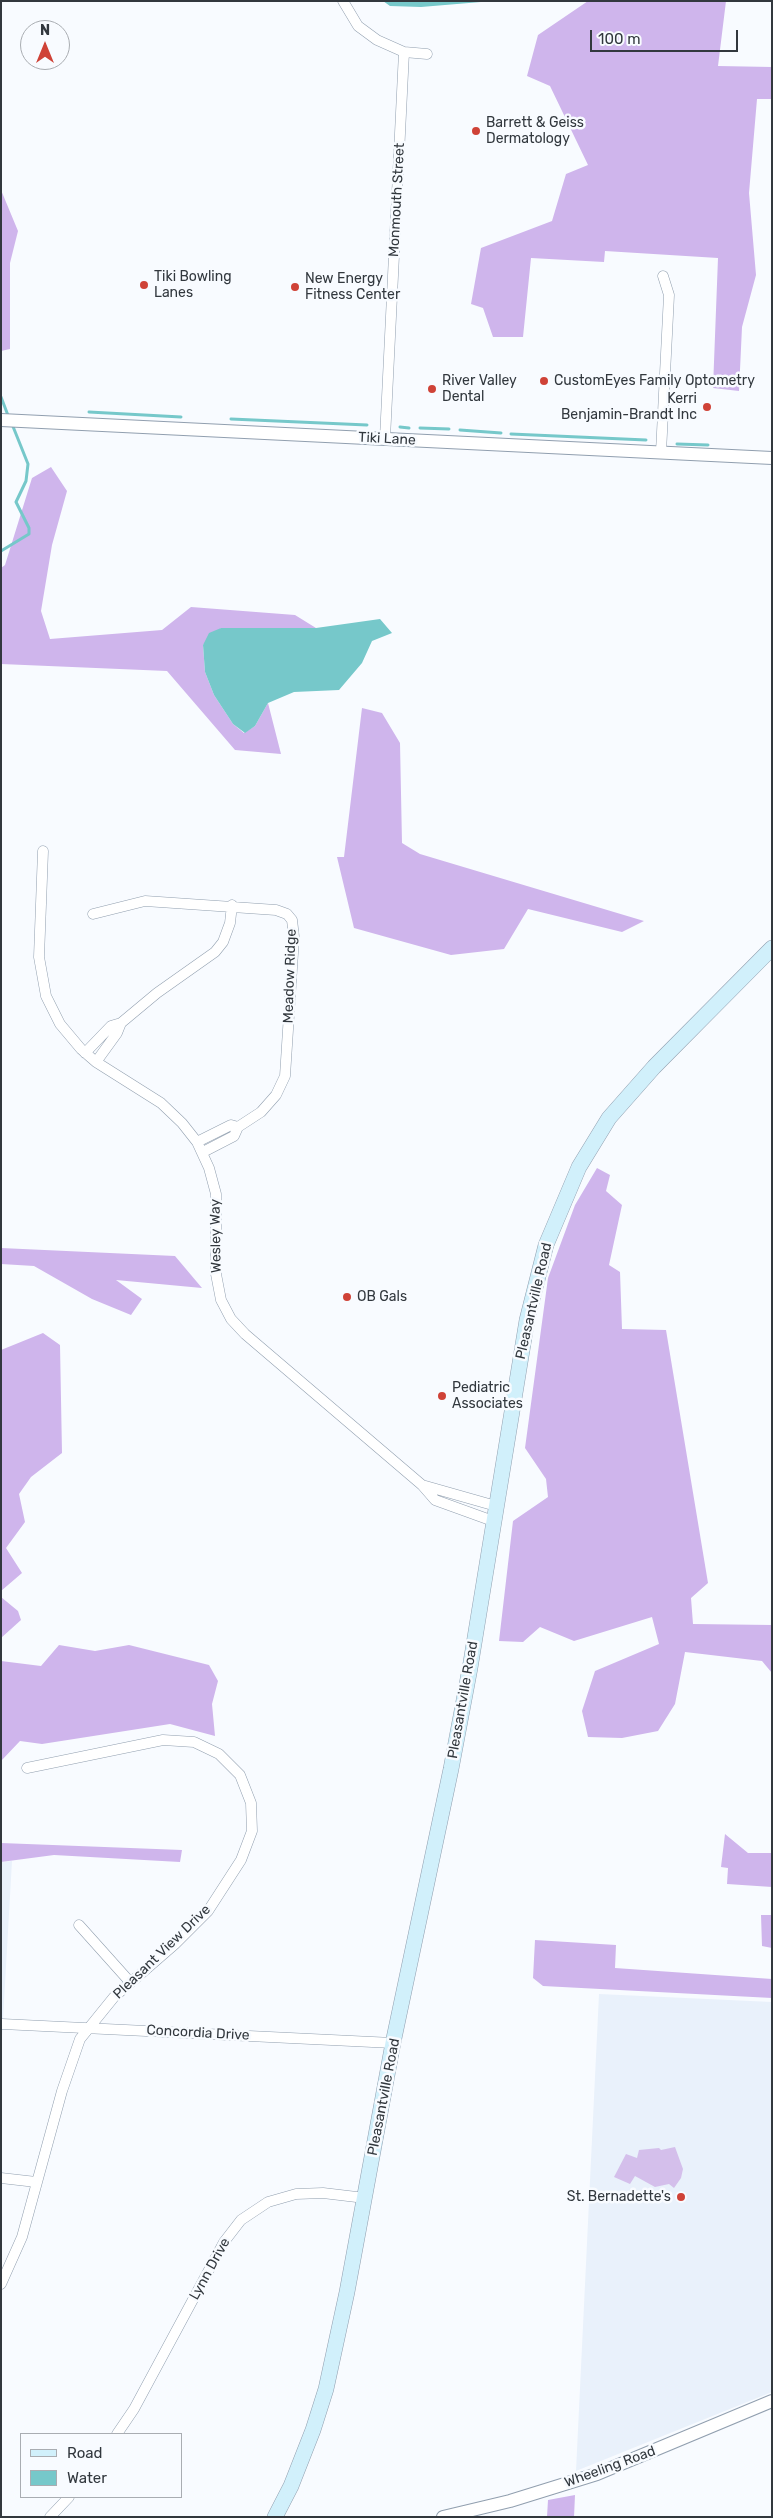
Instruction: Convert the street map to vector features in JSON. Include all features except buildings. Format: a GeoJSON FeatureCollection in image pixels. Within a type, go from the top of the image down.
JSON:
{"type":"FeatureCollection","features":[{"type":"Feature","properties":{"kind":"main road","name":"Pleasantville Road"},"geometry":{"type":"LineString","coordinates":[[275,2517],[303,2459],[326,2389],[365,2198],[393,2044],[453,1760],[527,1320],[537,1277],[554,1221],[579,1166],[609,1118],[628,1095],[772,948]]}},
{"type":"Feature","properties":{"kind":"street"},"geometry":{"type":"LineString","coordinates":[[342,1],[351,17],[368,34],[388,46],[404,52],[427,54]]}},
{"type":"Feature","properties":{"kind":"street","name":"Monmouth Street"},"geometry":{"type":"LineString","coordinates":[[384,438],[404,52]]}},
{"type":"Feature","properties":{"kind":"street"},"geometry":{"type":"LineString","coordinates":[[661,452],[668,295],[663,276]]}},
{"type":"Feature","properties":{"kind":"street","name":"Tiki Lane"},"geometry":{"type":"LineString","coordinates":[[1,420],[772,458]]}},
{"type":"Feature","properties":{"kind":"street","name":"Wesley Way"},"geometry":{"type":"LineString","coordinates":[[43,851],[39,933],[41,976],[53,1012],[73,1042],[96,1062],[161,1104],[182,1123],[203,1152],[216,1194],[216,1274],[221,1300],[231,1319],[245,1334],[422,1485],[430,1495],[441,1503],[495,1513]]}},
{"type":"Feature","properties":{"kind":"street","name":"Meadow Ridge"},"geometry":{"type":"LineString","coordinates":[[93,914],[145,901],[232,906],[276,910],[287,914],[294,926],[285,1076],[276,1095],[261,1112],[238,1127],[234,1136],[203,1152]]}},
{"type":"Feature","properties":{"kind":"street"},"geometry":{"type":"LineString","coordinates":[[96,1062],[117,1033],[121,1024],[158,993],[215,952],[222,942],[230,923],[232,906]]}},
{"type":"Feature","properties":{"kind":"street"},"geometry":{"type":"LineString","coordinates":[[85,1053],[111,1026],[121,1024]]}},
{"type":"Feature","properties":{"kind":"street","name":"Meadow Ridge"},"geometry":{"type":"LineString","coordinates":[[197,1142],[231,1125],[238,1127]]}},
{"type":"Feature","properties":{"kind":"street","name":"Wesley Way"},"geometry":{"type":"LineString","coordinates":[[422,1485],[495,1513]]}},
{"type":"Feature","properties":{"kind":"street","name":"Pleasant View Drive"},"geometry":{"type":"LineString","coordinates":[[1,2284],[22,2237],[75,2047],[86,2029],[130,1982],[175,1944],[208,1911],[230,1879],[245,1852],[252,1831],[251,1803],[240,1775],[219,1754],[194,1742],[163,1740],[27,1768]]}},
{"type":"Feature","properties":{"kind":"street"},"geometry":{"type":"LineString","coordinates":[[79,1925],[130,1982]]}},
{"type":"Feature","properties":{"kind":"street","name":"Concordia Drive"},"geometry":{"type":"LineString","coordinates":[[2,2024],[393,2044]]}},
{"type":"Feature","properties":{"kind":"street"},"geometry":{"type":"LineString","coordinates":[[1,2178],[36,2182]]}},
{"type":"Feature","properties":{"kind":"street","name":"Lynn Drive"},"geometry":{"type":"LineString","coordinates":[[119,2433],[134,2409],[224,2242],[241,2220],[268,2202],[296,2194],[323,2193],[365,2198]]}},
{"type":"Feature","properties":{"kind":"street","name":"Wheeling Road"},"geometry":{"type":"LineString","coordinates":[[443,2517],[507,2502],[597,2474],[772,2401]]}},
{"type":"Feature","properties":{"kind":"street"},"geometry":{"type":"LineString","coordinates":[[50,2517],[68,2498]]}},
{"type":"Feature","properties":{"kind":"shaded area"},"geometry":{"type":"Polygon","coordinates":[[[588,1],[726,1],[718,66],[772,67],[772,99],[757,99],[749,193],[756,275],[742,327],[739,391],[713,388],[718,258],[605,251],[604,262],[531,258],[523,337],[493,337],[483,308],[471,304],[481,248],[552,221],[566,174],[588,165],[550,86],[527,76],[538,35],[588,1]]]}},
{"type":"Feature","properties":{"kind":"shaded area"},"geometry":{"type":"Polygon","coordinates":[[[1,190],[18,231],[10,263],[10,349],[1,351],[1,190]]]}},
{"type":"Feature","properties":{"kind":"shaded area"},"geometry":{"type":"Polygon","coordinates":[[[51,467],[67,491],[52,545],[41,611],[50,639],[162,630],[191,607],[295,615],[316,628],[221,628],[203,645],[205,672],[214,695],[233,724],[244,733],[255,726],[268,703],[281,754],[235,750],[167,671],[1,664],[1,568],[5,565],[32,478],[51,467]]]}},
{"type":"Feature","properties":{"kind":"shaded area"},"geometry":{"type":"Polygon","coordinates":[[[362,708],[382,713],[400,743],[402,843],[420,854],[644,921],[622,932],[528,909],[504,949],[451,955],[354,928],[337,857],[344,857],[362,708]]]}},
{"type":"Feature","properties":{"kind":"shaded area"},"geometry":{"type":"Polygon","coordinates":[[[597,1168],[610,1175],[606,1191],[622,1205],[609,1265],[620,1272],[622,1329],[666,1330],[708,1583],[691,1598],[693,1624],[772,1625],[772,1673],[762,1661],[685,1652],[675,1704],[658,1731],[622,1738],[588,1737],[582,1711],[595,1671],[659,1644],[652,1617],[574,1641],[540,1627],[523,1642],[499,1641],[513,1521],[548,1497],[546,1479],[525,1448],[548,1278],[575,1205],[597,1168]]]}},
{"type":"Feature","properties":{"kind":"shaded area"},"geometry":{"type":"Polygon","coordinates":[[[1,1248],[175,1256],[202,1288],[116,1280],[142,1299],[131,1315],[92,1299],[34,1266],[1,1264],[1,1248]]]}},
{"type":"Feature","properties":{"kind":"shaded area"},"geometry":{"type":"Polygon","coordinates":[[[43,1333],[60,1345],[62,1453],[31,1477],[19,1494],[25,1522],[6,1548],[22,1573],[1,1591],[1,1350],[43,1333]]]}},
{"type":"Feature","properties":{"kind":"shaded area"},"geometry":{"type":"Polygon","coordinates":[[[1,1597],[18,1611],[21,1620],[1,1638],[1,1597]]]}},
{"type":"Feature","properties":{"kind":"shaded area"},"geometry":{"type":"Polygon","coordinates":[[[59,1645],[95,1651],[129,1645],[209,1665],[218,1681],[212,1704],[215,1736],[170,1724],[42,1744],[20,1741],[1,1761],[1,1661],[41,1666],[59,1645]]]}},
{"type":"Feature","properties":{"kind":"shaded area"},"geometry":{"type":"Polygon","coordinates":[[[725,1834],[748,1853],[772,1853],[772,1887],[727,1884],[728,1868],[721,1867],[725,1834]]]}},
{"type":"Feature","properties":{"kind":"shaded area"},"geometry":{"type":"Polygon","coordinates":[[[1,1843],[182,1850],[180,1862],[54,1855],[1,1862],[1,1843]]]}},
{"type":"Feature","properties":{"kind":"shaded area"},"geometry":{"type":"Polygon","coordinates":[[[12,1861],[2,2037],[1,2037],[1,1862],[12,1861]]]}},
{"type":"Feature","properties":{"kind":"shaded area"},"geometry":{"type":"Polygon","coordinates":[[[761,1915],[772,1915],[772,1948],[762,1946],[761,1915]]]}},
{"type":"Feature","properties":{"kind":"shaded area"},"geometry":{"type":"Polygon","coordinates":[[[535,1940],[616,1945],[615,1968],[772,1979],[772,1998],[543,1986],[533,1978],[535,1940]]]}},
{"type":"Feature","properties":{"kind":"shaded area","name":"St. Bernadette's"},"geometry":{"type":"Polygon","coordinates":[[[599,1994],[772,2002],[772,2392],[576,2471],[599,1994]]]}},
{"type":"Feature","properties":{"kind":"shaded area"},"geometry":{"type":"Polygon","coordinates":[[[675,2147],[683,2169],[681,2178],[674,2188],[669,2184],[655,2187],[635,2176],[630,2184],[614,2177],[626,2154],[637,2158],[639,2150],[659,2148],[661,2150],[675,2147]]]}},
{"type":"Feature","properties":{"kind":"shaded area"},"geometry":{"type":"Polygon","coordinates":[[[575,2495],[574,2517],[547,2517],[548,2500],[575,2495]]]}},
{"type":"Feature","properties":{"kind":"water"},"geometry":{"type":"Polygon","coordinates":[[[383,1],[493,1],[421,7],[390,6],[383,1]]]}},
{"type":"Feature","properties":{"kind":"water"},"geometry":{"type":"Polygon","coordinates":[[[380,619],[392,633],[372,641],[362,663],[339,690],[294,692],[268,703],[255,726],[245,733],[233,724],[214,695],[205,672],[203,645],[209,633],[221,628],[316,628],[380,619]]]}},
{"type":"Feature","properties":{"kind":"waterway"},"geometry":{"type":"LineString","coordinates":[[1,397],[9,418]]}},
{"type":"Feature","properties":{"kind":"waterway"},"geometry":{"type":"LineString","coordinates":[[89,412],[181,417]]}},
{"type":"Feature","properties":{"kind":"waterway"},"geometry":{"type":"LineString","coordinates":[[231,419],[367,425]]}},
{"type":"Feature","properties":{"kind":"waterway"},"geometry":{"type":"LineString","coordinates":[[1,551],[29,534],[29,528],[16,502],[26,481],[28,464],[12,424]]}},
{"type":"Feature","properties":{"kind":"waterway"},"geometry":{"type":"LineString","coordinates":[[400,427],[409,428]]}},
{"type":"Feature","properties":{"kind":"waterway"},"geometry":{"type":"LineString","coordinates":[[420,428],[449,429]]}},
{"type":"Feature","properties":{"kind":"waterway"},"geometry":{"type":"LineString","coordinates":[[460,430],[501,433]]}},
{"type":"Feature","properties":{"kind":"waterway"},"geometry":{"type":"LineString","coordinates":[[511,434],[646,440]]}},
{"type":"Feature","properties":{"kind":"waterway"},"geometry":{"type":"LineString","coordinates":[[677,444],[708,445]]}},
{"type":"Feature","properties":{"kind":"place","name":"Barrett & Geiss Dermatology"},"geometry":{"type":"Point","coordinates":[476,131]}},
{"type":"Feature","properties":{"kind":"place","name":"Tiki Bowling Lanes"},"geometry":{"type":"Point","coordinates":[144,285]}},
{"type":"Feature","properties":{"kind":"place","name":"New Energy Fitness Center"},"geometry":{"type":"Point","coordinates":[295,287]}},
{"type":"Feature","properties":{"kind":"place","name":"CustomEyes Family Optometry"},"geometry":{"type":"Point","coordinates":[544,381]}},
{"type":"Feature","properties":{"kind":"place","name":"River Valley Dental"},"geometry":{"type":"Point","coordinates":[432,389]}},
{"type":"Feature","properties":{"kind":"place","name":"Kerri Benjamin-Brandt Inc"},"geometry":{"type":"Point","coordinates":[707,407]}},
{"type":"Feature","properties":{"kind":"place","name":"OB Gals"},"geometry":{"type":"Point","coordinates":[347,1297]}},
{"type":"Feature","properties":{"kind":"place","name":"Pediatric Associates"},"geometry":{"type":"Point","coordinates":[442,1396]}},
{"type":"Feature","properties":{"kind":"place","name":"St. Bernadette's"},"geometry":{"type":"Point","coordinates":[681,2197]}}]}
